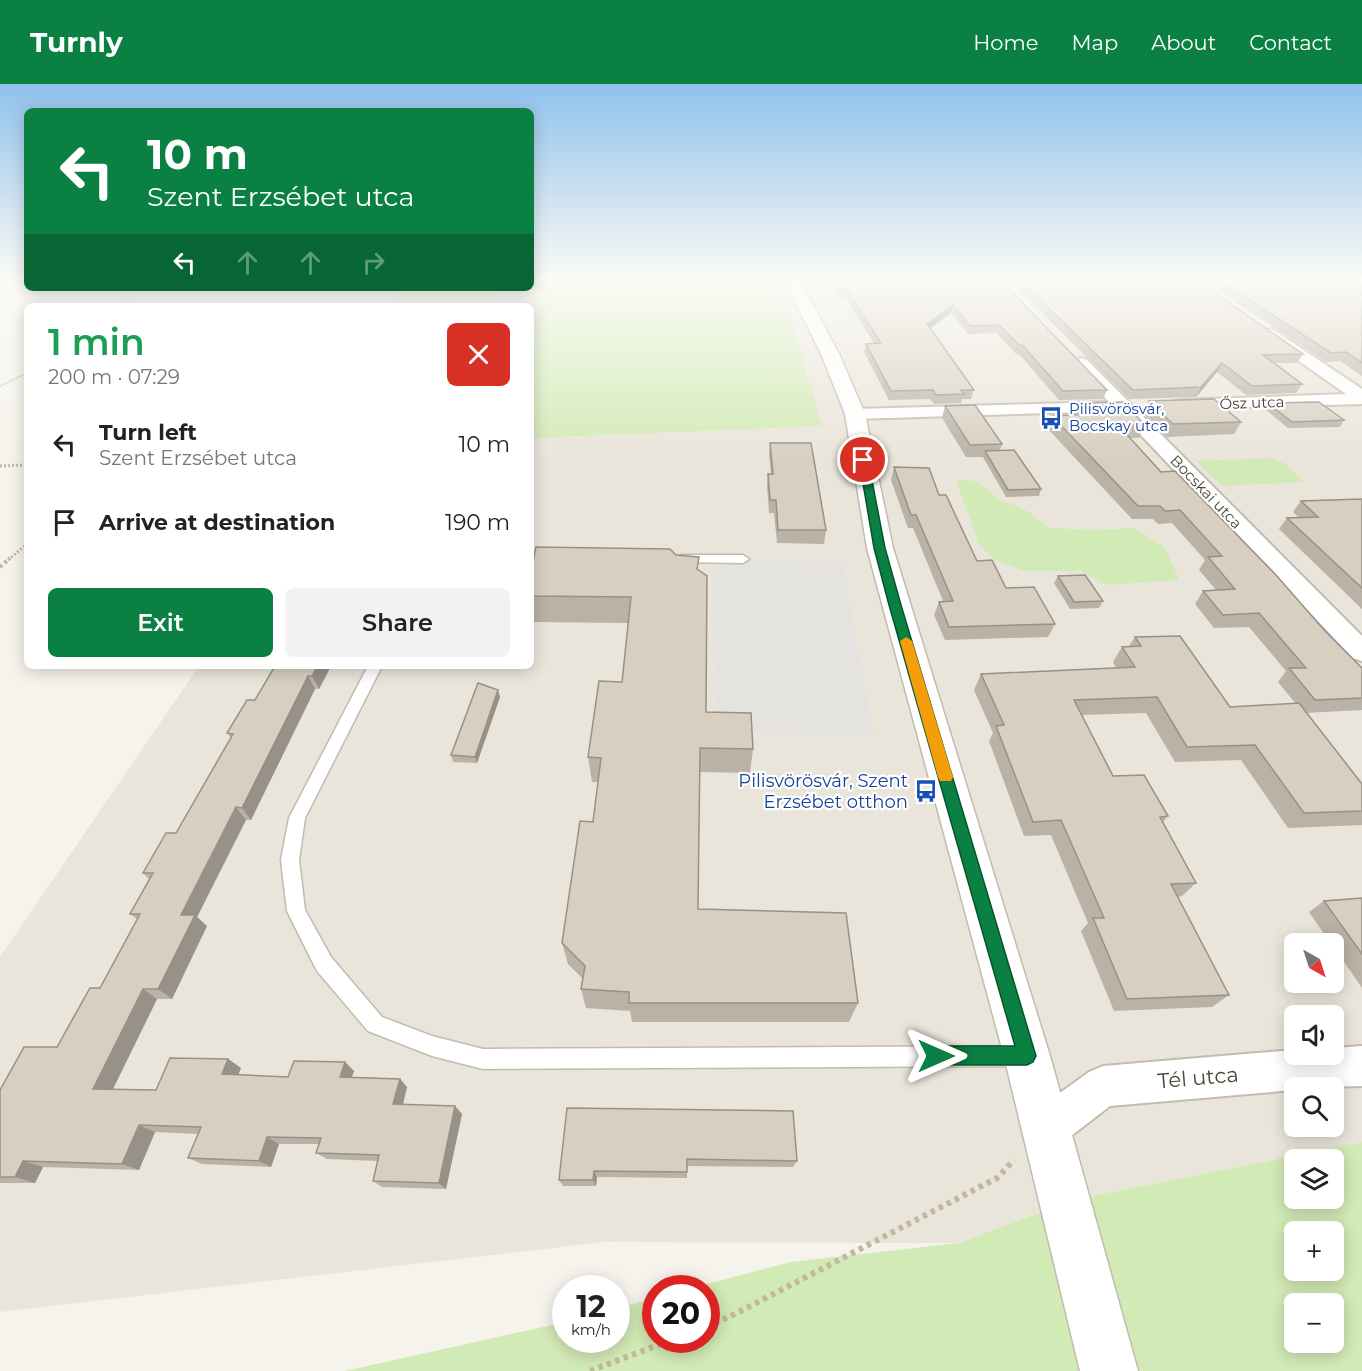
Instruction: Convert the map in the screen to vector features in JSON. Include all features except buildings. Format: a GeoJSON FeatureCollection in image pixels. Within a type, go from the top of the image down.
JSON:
{"type":"FeatureCollection","features":[{"type":"Feature","properties":{"kind":"street"},"geometry":{"type":"LineString","coordinates":[[824,340],[855,414],[883,560],[1027,1056],[1109,1371]]}},
{"type":"Feature","properties":{"kind":"street"},"geometry":{"type":"LineString","coordinates":[[1279,340],[1362,398]]}},
{"type":"Feature","properties":{"kind":"street","name":"Bocskai utca"},"geometry":{"type":"LineString","coordinates":[[1065,346],[1362,652]]}},
{"type":"Feature","properties":{"kind":"street","name":"Ősz utca"},"geometry":{"type":"LineString","coordinates":[[1168,405],[1362,398]]}},
{"type":"Feature","properties":{"kind":"street"},"geometry":{"type":"LineString","coordinates":[[855,414],[1145,406]]}},
{"type":"Feature","properties":{"kind":"street","name":"Tél utca"},"geometry":{"type":"LineString","coordinates":[[1047,1128],[1103,1086],[1271,1071],[1362,1066]]}},
{"type":"Feature","properties":{"kind":"lane"},"geometry":{"type":"LineString","coordinates":[[672,559],[742,559]]}},
{"type":"Feature","properties":{"kind":"lane"},"geometry":{"type":"LineString","coordinates":[[373,669],[297,818],[290,860],[296,911],[324,964],[375,1024],[432,1046],[483,1059],[1027,1056]]}},
{"type":"Feature","properties":{"kind":"path"},"geometry":{"type":"LineString","coordinates":[[0,386],[24,375]]}},
{"type":"Feature","properties":{"kind":"path"},"geometry":{"type":"LineString","coordinates":[[0,465],[24,465]]}},
{"type":"Feature","properties":{"kind":"path"},"geometry":{"type":"LineString","coordinates":[[0,567],[24,547]]}},
{"type":"Feature","properties":{"kind":"path"},"geometry":{"type":"LineString","coordinates":[[720,1320],[997,1178],[1047,1128]]}},
{"type":"Feature","properties":{"kind":"path"},"geometry":{"type":"LineString","coordinates":[[590,1371],[642,1351]]}},
{"type":"Feature","properties":{"kind":"shaded area"},"geometry":{"type":"Polygon","coordinates":[[[534,340],[1362,340],[1362,1142],[1327,1149],[1284,1149],[1284,1158],[1076,1199],[959,1243],[604,1242],[0,1312],[0,957],[197,669],[534,669],[534,340]]]}},
{"type":"Feature","properties":{"kind":"shaded area"},"geometry":{"type":"Polygon","coordinates":[[[714,561],[842,563],[874,735],[715,732],[714,561]]]}},
{"type":"Feature","properties":{"kind":"green space"},"geometry":{"type":"Polygon","coordinates":[[[534,340],[797,340],[822,426],[534,438],[534,340]]]}},
{"type":"Feature","properties":{"kind":"green space"},"geometry":{"type":"Polygon","coordinates":[[[1273,458],[1287,465],[1304,482],[1222,486],[1196,461],[1273,458]]]}},
{"type":"Feature","properties":{"kind":"green space"},"geometry":{"type":"Polygon","coordinates":[[[956,480],[977,481],[997,498],[1027,511],[1050,528],[1095,530],[1134,528],[1165,547],[1179,580],[1107,585],[1080,571],[1025,571],[993,559],[979,544],[956,480]]]}},
{"type":"Feature","properties":{"kind":"green space"},"geometry":{"type":"Polygon","coordinates":[[[1362,1142],[1362,1371],[345,1371],[552,1325],[552,1353],[630,1353],[630,1305],[642,1301],[642,1353],[720,1353],[720,1280],[791,1262],[959,1243],[1076,1199],[1284,1158],[1284,1209],[1344,1209],[1344,1149],[1327,1149],[1362,1142]]]}},
{"type":"Feature","properties":{"kind":"slow traffic"},"geometry":{"type":"LineString","coordinates":[[906,641],[946,777]]}},
{"type":"Feature","properties":{"kind":"place","name":"Pilisvörösvár, Bocskay utca"},"geometry":{"type":"Point","coordinates":[1051,418]}},
{"type":"Feature","properties":{"kind":"place","name":"Pilisvörösvár, Szent Erzsébet otthon"},"geometry":{"type":"Point","coordinates":[926,791]}},
{"type":"Feature","properties":{"kind":"route"},"geometry":{"type":"LineString","coordinates":[[863,460],[880,548],[895,605],[1027,1056],[936,1056]]}}]}
